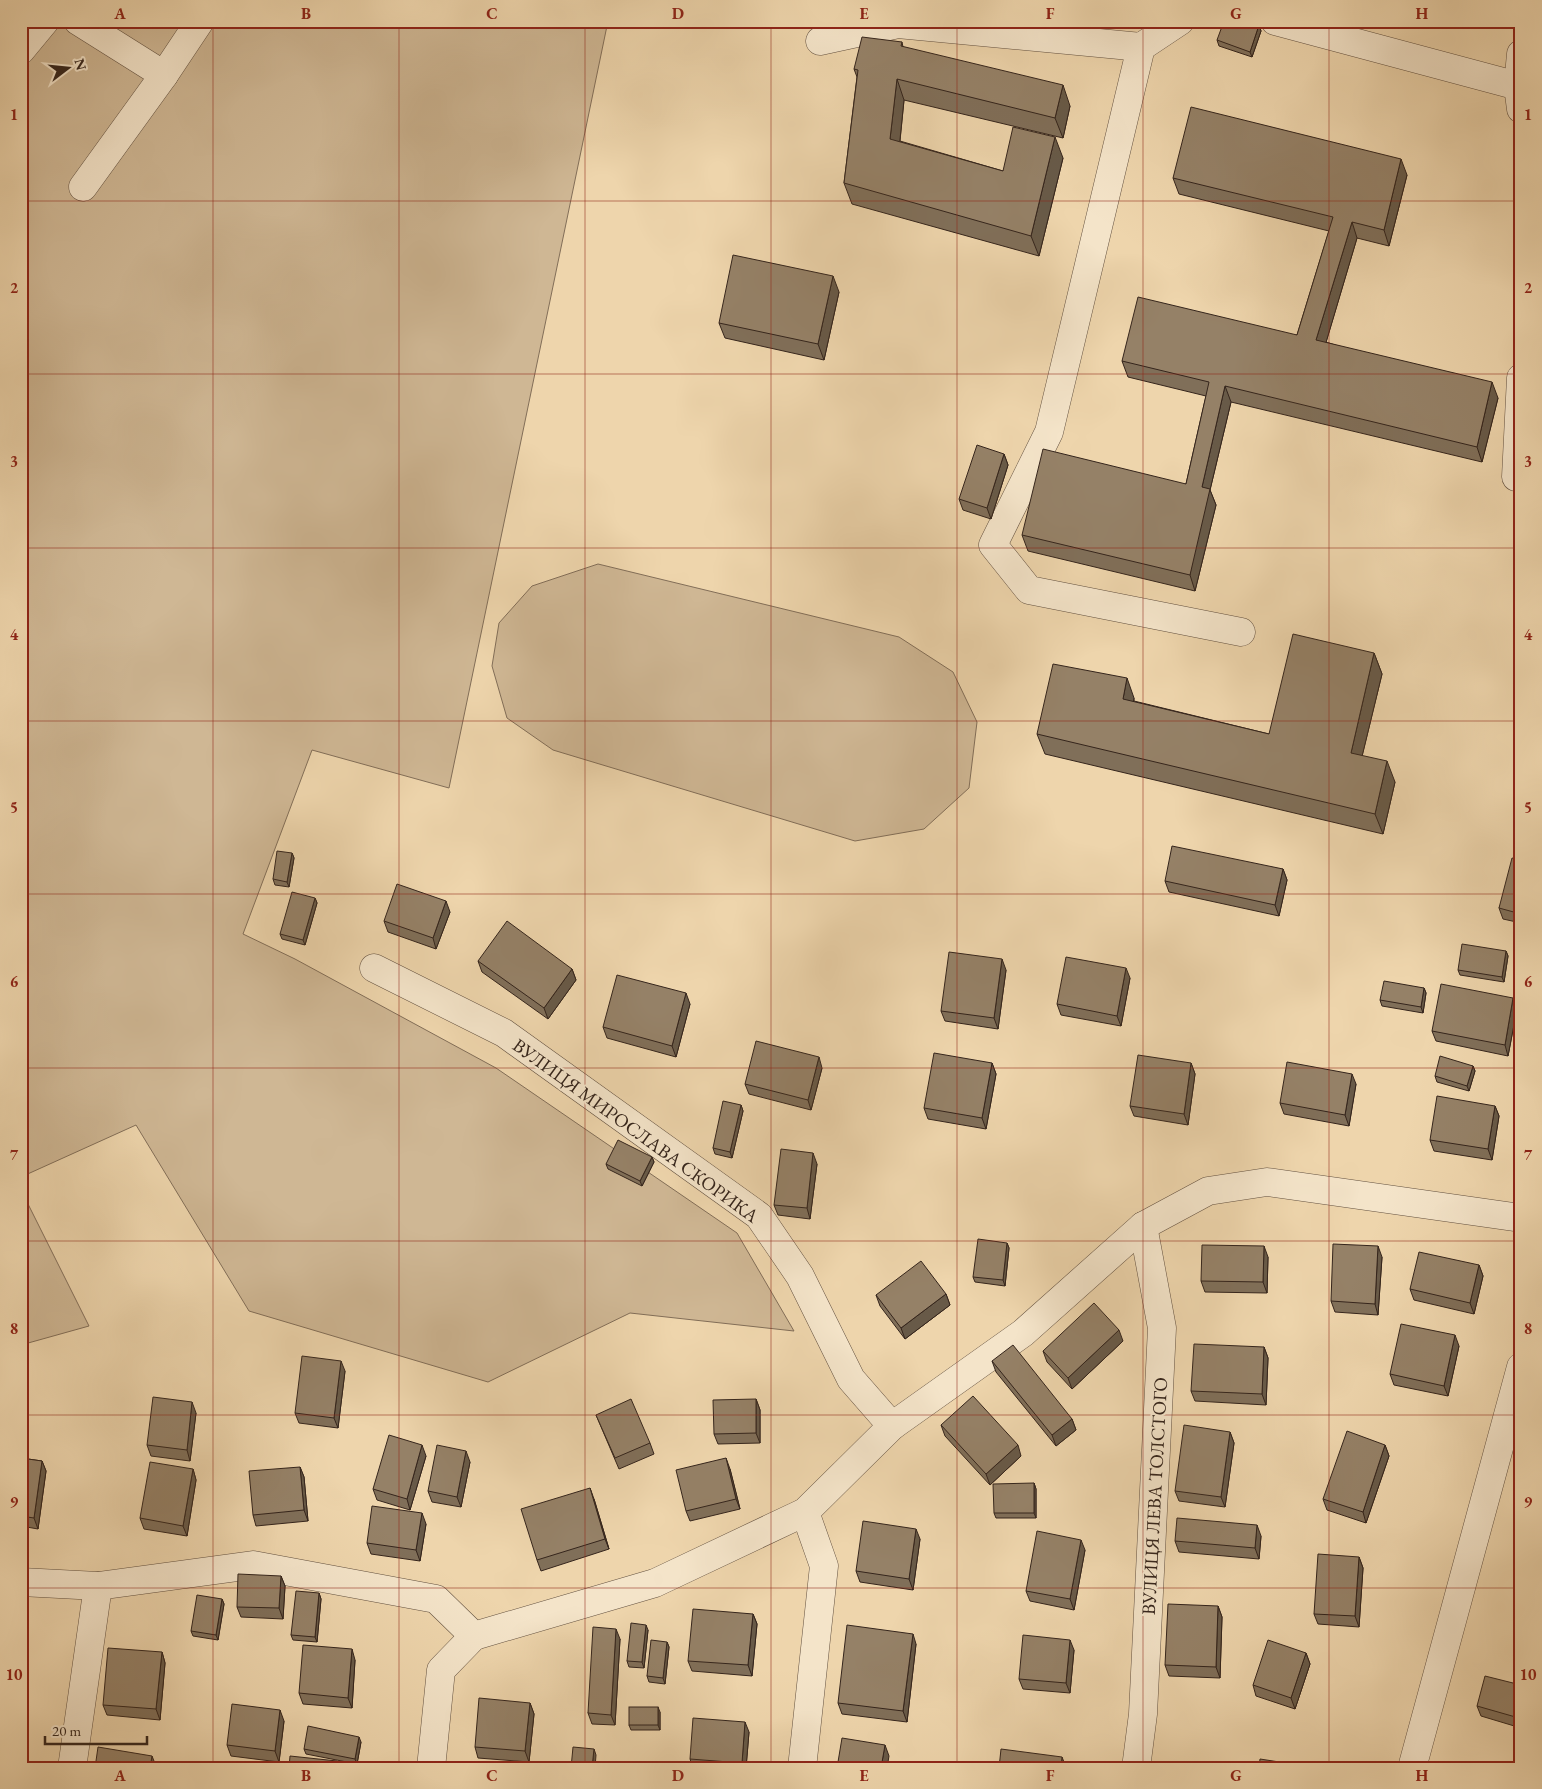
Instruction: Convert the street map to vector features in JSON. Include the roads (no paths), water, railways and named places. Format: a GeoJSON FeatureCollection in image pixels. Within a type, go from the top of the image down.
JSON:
{"type":"FeatureCollection","features":[{"type":"Feature","properties":{"kind":"street"},"geometry":{"type":"LineString","coordinates":[[21,50],[46,21]]}},
{"type":"Feature","properties":{"kind":"street"},"geometry":{"type":"LineString","coordinates":[[78,21],[164,75]]}},
{"type":"Feature","properties":{"kind":"street"},"geometry":{"type":"LineString","coordinates":[[83,187],[164,75],[200,21]]}},
{"type":"Feature","properties":{"kind":"street"},"geometry":{"type":"LineString","coordinates":[[820,41],[898,24],[1141,47],[1180,21]]}},
{"type":"Feature","properties":{"kind":"street"},"geometry":{"type":"LineString","coordinates":[[1275,21],[1519,98],[1521,54]]}},
{"type":"Feature","properties":{"kind":"street"},"geometry":{"type":"LineString","coordinates":[[1141,47],[1049,432],[993,545],[1029,590],[1242,632]]}},
{"type":"Feature","properties":{"kind":"street"},"geometry":{"type":"LineString","coordinates":[[1521,378],[1516,477],[1521,478]]}},
{"type":"Feature","properties":{"kind":"street","name":"ВУЛИЦЯ МИРОСЛАВА СКОРИКА"},"geometry":{"type":"LineString","coordinates":[[374,968],[504,1033],[759,1216],[800,1276],[851,1380],[892,1426]]}},
{"type":"Feature","properties":{"kind":"street"},"geometry":{"type":"LineString","coordinates":[[431,1768],[441,1670],[474,1636],[654,1583],[806,1512],[892,1426],[1023,1333],[1142,1226],[1208,1191],[1267,1182],[1521,1218]]}},
{"type":"Feature","properties":{"kind":"street","name":"ВУЛИЦЯ ЛЕВА ТОЛСТОГО"},"geometry":{"type":"LineString","coordinates":[[1136,1768],[1144,1714],[1162,1328],[1142,1226]]}},
{"type":"Feature","properties":{"kind":"street"},"geometry":{"type":"LineString","coordinates":[[1412,1768],[1513,1426],[1521,1367]]}},
{"type":"Feature","properties":{"kind":"street"},"geometry":{"type":"LineString","coordinates":[[802,1768],[824,1566],[806,1512]]}},
{"type":"Feature","properties":{"kind":"street"},"geometry":{"type":"LineString","coordinates":[[21,1582],[98,1586],[253,1564],[436,1600],[474,1636]]}},
{"type":"Feature","properties":{"kind":"street"},"geometry":{"type":"LineString","coordinates":[[72,1768],[98,1586]]}}]}
